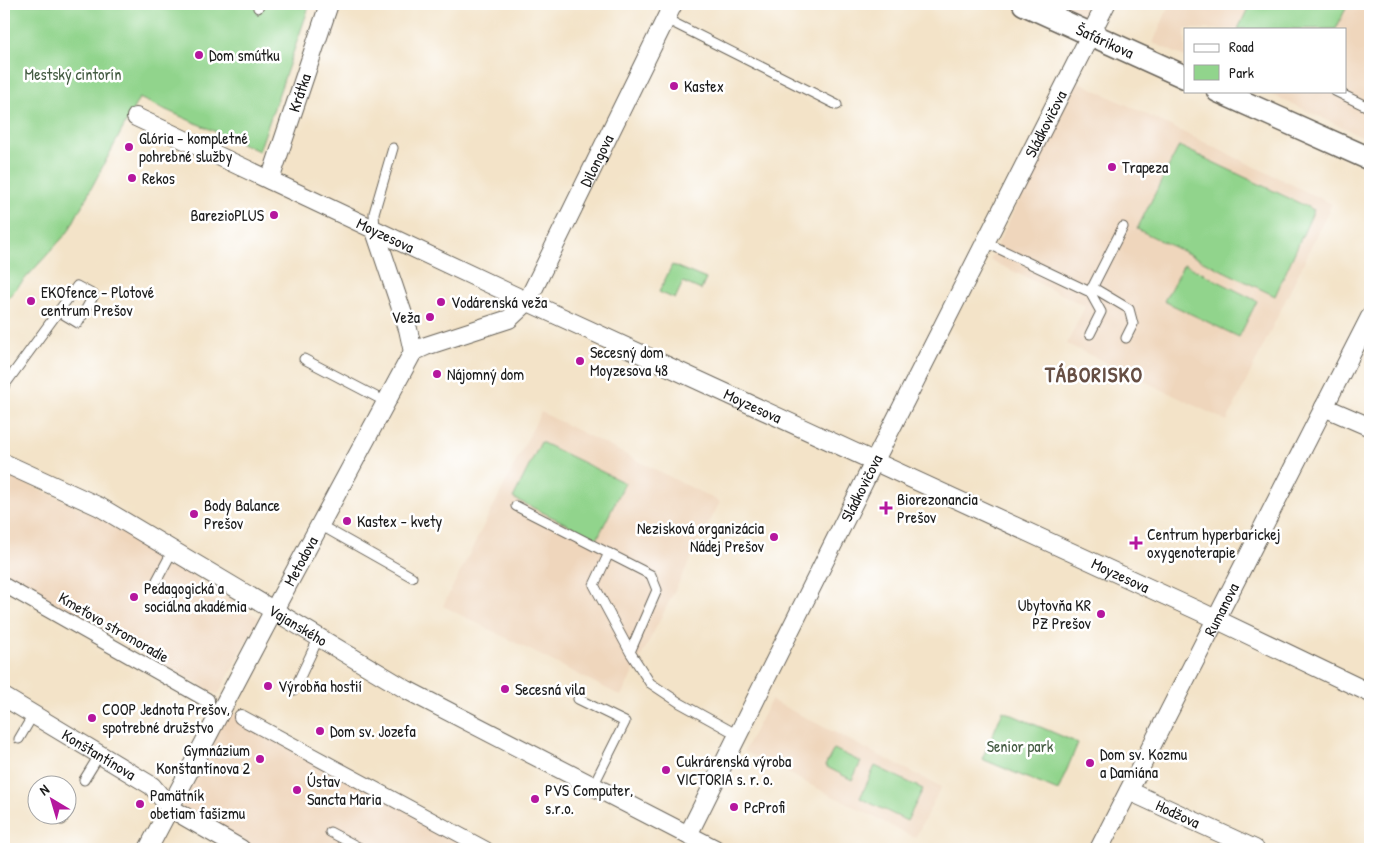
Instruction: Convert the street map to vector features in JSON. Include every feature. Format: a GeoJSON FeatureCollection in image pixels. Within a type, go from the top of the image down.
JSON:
{"type":"FeatureCollection","features":[{"type":"Feature","properties":{"kind":"street","name":"Krátka"},"geometry":{"type":"LineString","coordinates":[[270,180],[329,4]]}},
{"type":"Feature","properties":{"kind":"street","name":"Šafárikova"},"geometry":{"type":"LineString","coordinates":[[1024,4],[1184,77]]}},
{"type":"Feature","properties":{"kind":"street","name":"Sládkovičova"},"geometry":{"type":"LineString","coordinates":[[688,835],[1106,4]]}},
{"type":"Feature","properties":{"kind":"street","name":"Dilongova"},"geometry":{"type":"LineString","coordinates":[[412,352],[509,319],[526,302],[669,11]]}},
{"type":"Feature","properties":{"kind":"street"},"geometry":{"type":"LineString","coordinates":[[1220,92],[1370,159]]}},
{"type":"Feature","properties":{"kind":"street","name":"Moyzesova"},"geometry":{"type":"LineString","coordinates":[[136,117],[526,302],[875,461],[1216,619],[1370,693]]}},
{"type":"Feature","properties":{"kind":"street"},"geometry":{"type":"LineString","coordinates":[[375,231],[408,329],[412,352]]}},
{"type":"Feature","properties":{"kind":"street","name":"Rumanova"},"geometry":{"type":"LineString","coordinates":[[1100,849],[1370,317]]}},
{"type":"Feature","properties":{"kind":"street","name":"Metodova"},"geometry":{"type":"LineString","coordinates":[[148,849],[412,352]]}},
{"type":"Feature","properties":{"kind":"street"},"geometry":{"type":"LineString","coordinates":[[1324,407],[1370,427]]}},
{"type":"Feature","properties":{"kind":"street","name":"Vajanského"},"geometry":{"type":"LineString","coordinates":[[4,463],[100,507],[407,690],[715,849]]}},
{"type":"Feature","properties":{"kind":"street","name":"Kmeťovo stromoradie"},"geometry":{"type":"LineString","coordinates":[[4,585],[207,700]]}},
{"type":"Feature","properties":{"kind":"street","name":"Konštantínova"},"geometry":{"type":"LineString","coordinates":[[4,697],[152,786],[170,808],[241,849]]}},
{"type":"Feature","properties":{"kind":"street"},"geometry":{"type":"LineString","coordinates":[[241,717],[486,849]]}},
{"type":"Feature","properties":{"kind":"street","name":"Hodžova"},"geometry":{"type":"LineString","coordinates":[[1129,791],[1255,849]]}},
{"type":"Feature","properties":{"kind":"lane","name":"Dilongova"},"geometry":{"type":"LineString","coordinates":[[669,11],[837,105]]}},
{"type":"Feature","properties":{"kind":"lane"},"geometry":{"type":"LineString","coordinates":[[1337,92],[1370,108]]}},
{"type":"Feature","properties":{"kind":"lane"},"geometry":{"type":"LineString","coordinates":[[375,231],[374,212],[394,148]]}},
{"type":"Feature","properties":{"kind":"lane"},"geometry":{"type":"LineString","coordinates":[[1091,290],[1123,227]]}},
{"type":"Feature","properties":{"kind":"lane"},"geometry":{"type":"LineString","coordinates":[[985,242],[1129,308],[1133,324],[1126,338]]}},
{"type":"Feature","properties":{"kind":"lane"},"geometry":{"type":"LineString","coordinates":[[1090,334],[1101,312],[1091,290]]}},
{"type":"Feature","properties":{"kind":"lane"},"geometry":{"type":"LineString","coordinates":[[4,386],[58,311]]}},
{"type":"Feature","properties":{"kind":"lane"},"geometry":{"type":"LineString","coordinates":[[304,359],[386,402]]}},
{"type":"Feature","properties":{"kind":"lane"},"geometry":{"type":"LineString","coordinates":[[516,506],[651,575],[657,590],[630,652]]}},
{"type":"Feature","properties":{"kind":"lane"},"geometry":{"type":"LineString","coordinates":[[320,525],[412,577]]}},
{"type":"Feature","properties":{"kind":"lane"},"geometry":{"type":"LineString","coordinates":[[157,580],[173,550]]}},
{"type":"Feature","properties":{"kind":"lane"},"geometry":{"type":"LineString","coordinates":[[609,553],[594,585],[630,652],[650,683],[738,735]]}},
{"type":"Feature","properties":{"kind":"lane"},"geometry":{"type":"LineString","coordinates":[[294,690],[319,638]]}},
{"type":"Feature","properties":{"kind":"lane"},"geometry":{"type":"LineString","coordinates":[[578,699],[625,722],[593,786]]}},
{"type":"Feature","properties":{"kind":"lane"},"geometry":{"type":"LineString","coordinates":[[19,739],[33,715]]}},
{"type":"Feature","properties":{"kind":"lane"},"geometry":{"type":"LineString","coordinates":[[84,780],[100,754]]}},
{"type":"Feature","properties":{"kind":"lane"},"geometry":{"type":"LineString","coordinates":[[330,832],[362,849]]}},
{"type":"Feature","properties":{"kind":"shaded area"},"geometry":{"type":"Polygon","coordinates":[[[1054,4],[1104,4],[1092,22],[1054,4]]]}},
{"type":"Feature","properties":{"kind":"shaded area"},"geometry":{"type":"Polygon","coordinates":[[[1160,4],[1370,4],[1370,140],[1266,92],[1346,92],[1346,28],[1184,28],[1184,57],[1153,43],[1168,8],[1160,4]]]}},
{"type":"Feature","properties":{"kind":"shaded area"},"geometry":{"type":"Polygon","coordinates":[[[1077,81],[1332,204],[1227,421],[1067,344],[1085,306],[990,260],[1077,81]]]}},
{"type":"Feature","properties":{"kind":"shaded area"},"geometry":{"type":"Polygon","coordinates":[[[541,412],[720,502],[621,696],[443,606],[541,412]]]}},
{"type":"Feature","properties":{"kind":"shaded area","name":"Pedagogická a sociálna akadémia"},"geometry":{"type":"Polygon","coordinates":[[[4,473],[98,516],[259,618],[218,695],[4,575],[4,473]]]}},
{"type":"Feature","properties":{"kind":"shaded area"},"geometry":{"type":"Polygon","coordinates":[[[771,700],[941,787],[915,838],[744,751],[771,700]]]}},
{"type":"Feature","properties":{"kind":"shaded area","name":"Gymnázium Konštantínova 2"},"geometry":{"type":"Polygon","coordinates":[[[227,710],[486,849],[255,849],[180,806],[227,710]]]}},
{"type":"Feature","properties":{"kind":"green space","name":"Mestský cintorín"},"geometry":{"type":"Polygon","coordinates":[[[4,4],[310,4],[259,151],[139,98],[68,232],[4,302],[4,4]]]}},
{"type":"Feature","properties":{"kind":"green space"},"geometry":{"type":"Polygon","coordinates":[[[1250,4],[1348,4],[1336,28],[1238,28],[1250,4]]]}},
{"type":"Feature","properties":{"kind":"green space"},"geometry":{"type":"Polygon","coordinates":[[[1179,146],[1314,210],[1275,296],[1137,229],[1179,146]]]}},
{"type":"Feature","properties":{"kind":"green space"},"geometry":{"type":"Polygon","coordinates":[[[1184,264],[1257,301],[1239,337],[1164,301],[1184,264]]]}},
{"type":"Feature","properties":{"kind":"green space"},"geometry":{"type":"Polygon","coordinates":[[[672,265],[706,279],[701,290],[683,282],[675,299],[659,292],[672,265]]]}},
{"type":"Feature","properties":{"kind":"green space"},"geometry":{"type":"Polygon","coordinates":[[[541,442],[625,483],[597,539],[513,498],[541,442]]]}},
{"type":"Feature","properties":{"kind":"green space","name":"Senior park"},"geometry":{"type":"Polygon","coordinates":[[[1003,711],[1078,743],[1058,791],[982,759],[1003,711]]]}},
{"type":"Feature","properties":{"kind":"green space"},"geometry":{"type":"Polygon","coordinates":[[[834,749],[861,762],[852,780],[825,766],[834,749]]]}},
{"type":"Feature","properties":{"kind":"green space"},"geometry":{"type":"Polygon","coordinates":[[[875,766],[923,789],[907,821],[860,798],[875,766]]]}},
{"type":"Feature","properties":{"kind":"place","name":"Dom smútku"},"geometry":{"type":"Point","coordinates":[199,55]}},
{"type":"Feature","properties":{"kind":"place","name":"Kastex"},"geometry":{"type":"Point","coordinates":[674,86]}},
{"type":"Feature","properties":{"kind":"place","name":"Glória - kompletné pohrebné služby"},"geometry":{"type":"Point","coordinates":[129,147]}},
{"type":"Feature","properties":{"kind":"place","name":"Trapeza"},"geometry":{"type":"Point","coordinates":[1112,167]}},
{"type":"Feature","properties":{"kind":"place","name":"Rekos"},"geometry":{"type":"Point","coordinates":[132,178]}},
{"type":"Feature","properties":{"kind":"place","name":"BarezioPLUS"},"geometry":{"type":"Point","coordinates":[274,215]}},
{"type":"Feature","properties":{"kind":"place","name":"EKOfence - Plotové centrum Prešov"},"geometry":{"type":"Point","coordinates":[31,301]}},
{"type":"Feature","properties":{"kind":"place","name":"Vodárenská veža"},"geometry":{"type":"Point","coordinates":[441,302]}},
{"type":"Feature","properties":{"kind":"place","name":"Veža"},"geometry":{"type":"Point","coordinates":[430,317]}},
{"type":"Feature","properties":{"kind":"place","name":"Secesný dom Moyzesova 48"},"geometry":{"type":"Point","coordinates":[580,361]}},
{"type":"Feature","properties":{"kind":"place","name":"Nájomný dom"},"geometry":{"type":"Point","coordinates":[437,374]}},
{"type":"Feature","properties":{"kind":"place","name":"Biorezonancia Prešov"},"geometry":{"type":"Point","coordinates":[886,508]}},
{"type":"Feature","properties":{"kind":"place","name":"Body Balance Prešov"},"geometry":{"type":"Point","coordinates":[194,514]}},
{"type":"Feature","properties":{"kind":"place","name":"Kastex - kvety"},"geometry":{"type":"Point","coordinates":[347,521]}},
{"type":"Feature","properties":{"kind":"place","name":"Nezisková organizácia Nádej Prešov"},"geometry":{"type":"Point","coordinates":[774,537]}},
{"type":"Feature","properties":{"kind":"place","name":"Centrum hyperbarickej oxygenoterapie"},"geometry":{"type":"Point","coordinates":[1136,543]}},
{"type":"Feature","properties":{"kind":"place","name":"Pedagogická a sociálna akadémia"},"geometry":{"type":"Point","coordinates":[134,597]}},
{"type":"Feature","properties":{"kind":"place","name":"Ubytovňa KR PZ Prešov"},"geometry":{"type":"Point","coordinates":[1101,614]}},
{"type":"Feature","properties":{"kind":"place","name":"Výrobňa hostií"},"geometry":{"type":"Point","coordinates":[268,686]}},
{"type":"Feature","properties":{"kind":"place","name":"Secesná vila"},"geometry":{"type":"Point","coordinates":[505,689]}},
{"type":"Feature","properties":{"kind":"place","name":"COOP Jednota Prešov, spotrebné družstvo"},"geometry":{"type":"Point","coordinates":[92,718]}},
{"type":"Feature","properties":{"kind":"place","name":"Dom sv. Jozefa"},"geometry":{"type":"Point","coordinates":[320,731]}},
{"type":"Feature","properties":{"kind":"place","name":"Gymnázium Konštantínova 2"},"geometry":{"type":"Point","coordinates":[260,759]}},
{"type":"Feature","properties":{"kind":"place","name":"Dom sv. Kozmu a Damiána"},"geometry":{"type":"Point","coordinates":[1090,763]}},
{"type":"Feature","properties":{"kind":"place","name":"Cukrárenská výroba VICTORIA s. r. o."},"geometry":{"type":"Point","coordinates":[666,770]}},
{"type":"Feature","properties":{"kind":"place","name":"Ústav Sancta Maria"},"geometry":{"type":"Point","coordinates":[297,790]}},
{"type":"Feature","properties":{"kind":"place","name":"PVS Computer, s.r.o."},"geometry":{"type":"Point","coordinates":[535,799]}},
{"type":"Feature","properties":{"kind":"place","name":"Pamätník obetiam fašizmu"},"geometry":{"type":"Point","coordinates":[140,804]}},
{"type":"Feature","properties":{"kind":"place","name":"PcProfi"},"geometry":{"type":"Point","coordinates":[734,807]}},
{"type":"Feature","properties":{"kind":"district","name":"TÁBORISKO"},"geometry":{"type":"Point","coordinates":[1094,374]}}]}
